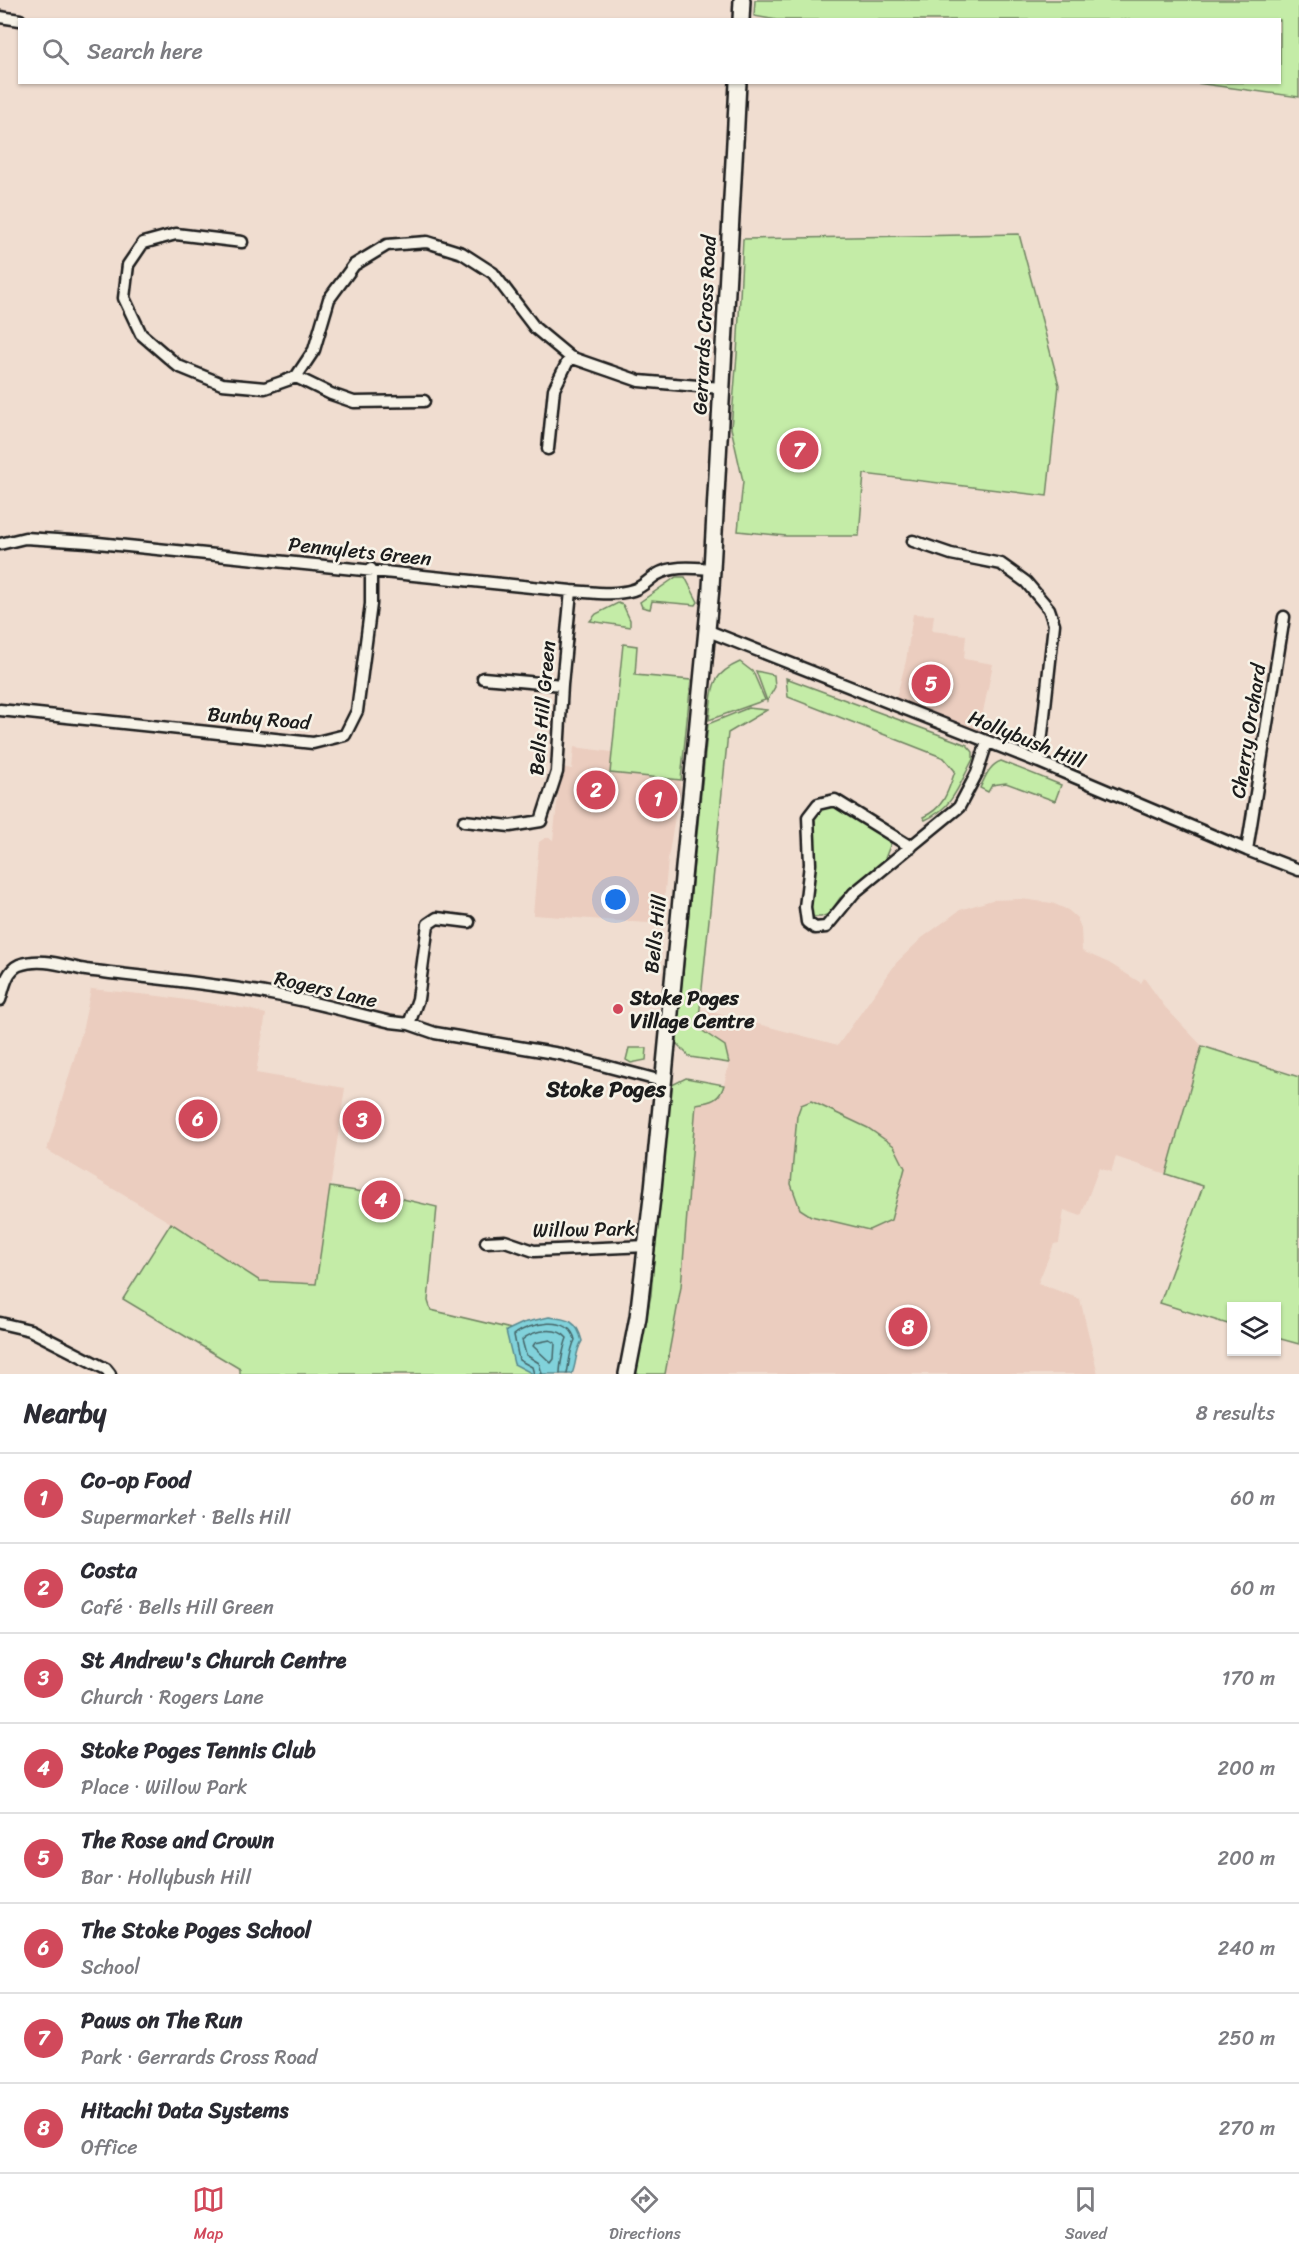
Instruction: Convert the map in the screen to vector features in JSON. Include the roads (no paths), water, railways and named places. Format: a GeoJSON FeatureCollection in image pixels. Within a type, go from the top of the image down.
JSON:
{"type":"FeatureCollection","features":[{"type":"Feature","properties":{"kind":"main road"},"geometry":{"type":"LineString","coordinates":[[741,18],[742,0]]}},
{"type":"Feature","properties":{"kind":"main road","name":"Gerrards Cross Road"},"geometry":{"type":"LineString","coordinates":[[712,569],[716,528],[721,388],[738,84]]}},
{"type":"Feature","properties":{"kind":"main road","name":"Bells Hill"},"geometry":{"type":"LineString","coordinates":[[627,1374],[638,1317],[646,1246],[684,850],[699,723],[712,569]]}},
{"type":"Feature","properties":{"kind":"street"},"geometry":{"type":"LineString","coordinates":[[0,17],[18,20]]}},
{"type":"Feature","properties":{"kind":"street"},"geometry":{"type":"LineString","coordinates":[[242,242],[176,234],[143,243],[128,265],[124,298],[141,334],[178,366],[222,384],[265,388],[296,377],[314,350],[329,299],[354,265],[387,245],[427,242],[462,253],[493,273],[535,328],[570,357],[639,381],[721,388]]}},
{"type":"Feature","properties":{"kind":"street"},"geometry":{"type":"LineString","coordinates":[[548,449],[554,389],[570,357]]}},
{"type":"Feature","properties":{"kind":"street"},"geometry":{"type":"LineString","coordinates":[[296,377],[354,402],[424,401]]}},
{"type":"Feature","properties":{"kind":"street","name":"Pennylets Green"},"geometry":{"type":"LineString","coordinates":[[0,544],[24,538],[88,542],[571,591],[620,593],[639,587],[656,575],[670,569],[712,569]]}},
{"type":"Feature","properties":{"kind":"street"},"geometry":{"type":"LineString","coordinates":[[913,541],[951,554],[1001,564],[1026,582],[1049,609],[1054,624],[1039,762]]}},
{"type":"Feature","properties":{"kind":"street","name":"Bunby Road"},"geometry":{"type":"LineString","coordinates":[[0,710],[313,743],[345,735],[357,711],[371,604],[371,569]]}},
{"type":"Feature","properties":{"kind":"street","name":"Bells Hill Green"},"geometry":{"type":"LineString","coordinates":[[464,821],[510,826],[541,821],[557,772],[571,591]]}},
{"type":"Feature","properties":{"kind":"street","name":"Cherry Orchard"},"geometry":{"type":"LineString","coordinates":[[1247,850],[1284,617]]}},
{"type":"Feature","properties":{"kind":"street","name":"Hollybush Hill"},"geometry":{"type":"LineString","coordinates":[[706,630],[1039,762],[1299,870]]}},
{"type":"Feature","properties":{"kind":"street"},"geometry":{"type":"LineString","coordinates":[[483,678],[562,685]]}},
{"type":"Feature","properties":{"kind":"street"},"geometry":{"type":"LineString","coordinates":[[911,847],[835,800],[818,804],[808,817],[810,864],[805,908],[807,922],[815,928],[826,927],[854,893],[911,847],[959,807],[977,773],[987,742]]}},
{"type":"Feature","properties":{"kind":"street"},"geometry":{"type":"LineString","coordinates":[[409,1024],[418,999],[428,924],[437,918],[469,922]]}},
{"type":"Feature","properties":{"kind":"street","name":"Rogers Lane"},"geometry":{"type":"LineString","coordinates":[[0,1000],[8,974],[13,969],[31,962],[45,962],[277,995],[391,1022],[409,1024],[435,1033],[560,1054],[662,1081]]}},
{"type":"Feature","properties":{"kind":"street","name":"Willow Park"},"geometry":{"type":"LineString","coordinates":[[486,1242],[505,1241],[534,1251],[646,1246]]}},
{"type":"Feature","properties":{"kind":"street"},"geometry":{"type":"LineString","coordinates":[[0,1323],[30,1330],[106,1369],[110,1374]]}},
{"type":"Feature","properties":{"kind":"water"},"geometry":{"type":"Polygon","coordinates":[[[549,1317],[571,1322],[578,1329],[582,1341],[572,1374],[533,1374],[514,1364],[506,1331],[523,1323],[549,1317]]]}},
{"type":"Feature","properties":{"kind":"place","name":"Paws on The Run"},"geometry":{"type":"Point","coordinates":[799,450]}},
{"type":"Feature","properties":{"kind":"place","name":"The Rose and Crown"},"geometry":{"type":"Point","coordinates":[931,684]}},
{"type":"Feature","properties":{"kind":"place","name":"Costa"},"geometry":{"type":"Point","coordinates":[596,790]}},
{"type":"Feature","properties":{"kind":"place","name":"Co-op Food"},"geometry":{"type":"Point","coordinates":[658,799]}},
{"type":"Feature","properties":{"kind":"place","name":"Stoke Poges Village Centre"},"geometry":{"type":"Point","coordinates":[618,1009]}},
{"type":"Feature","properties":{"kind":"place","name":"The Stoke Poges School"},"geometry":{"type":"Point","coordinates":[198,1119]}},
{"type":"Feature","properties":{"kind":"place","name":"St Andrew's Church Centre"},"geometry":{"type":"Point","coordinates":[362,1120]}},
{"type":"Feature","properties":{"kind":"place","name":"Stoke Poges Tennis Club"},"geometry":{"type":"Point","coordinates":[381,1200]}},
{"type":"Feature","properties":{"kind":"place","name":"Hitachi Data Systems"},"geometry":{"type":"Point","coordinates":[908,1327]}},
{"type":"Feature","properties":{"kind":"district","name":"Stoke Poges"},"geometry":{"type":"Point","coordinates":[606,1089]}}]}
